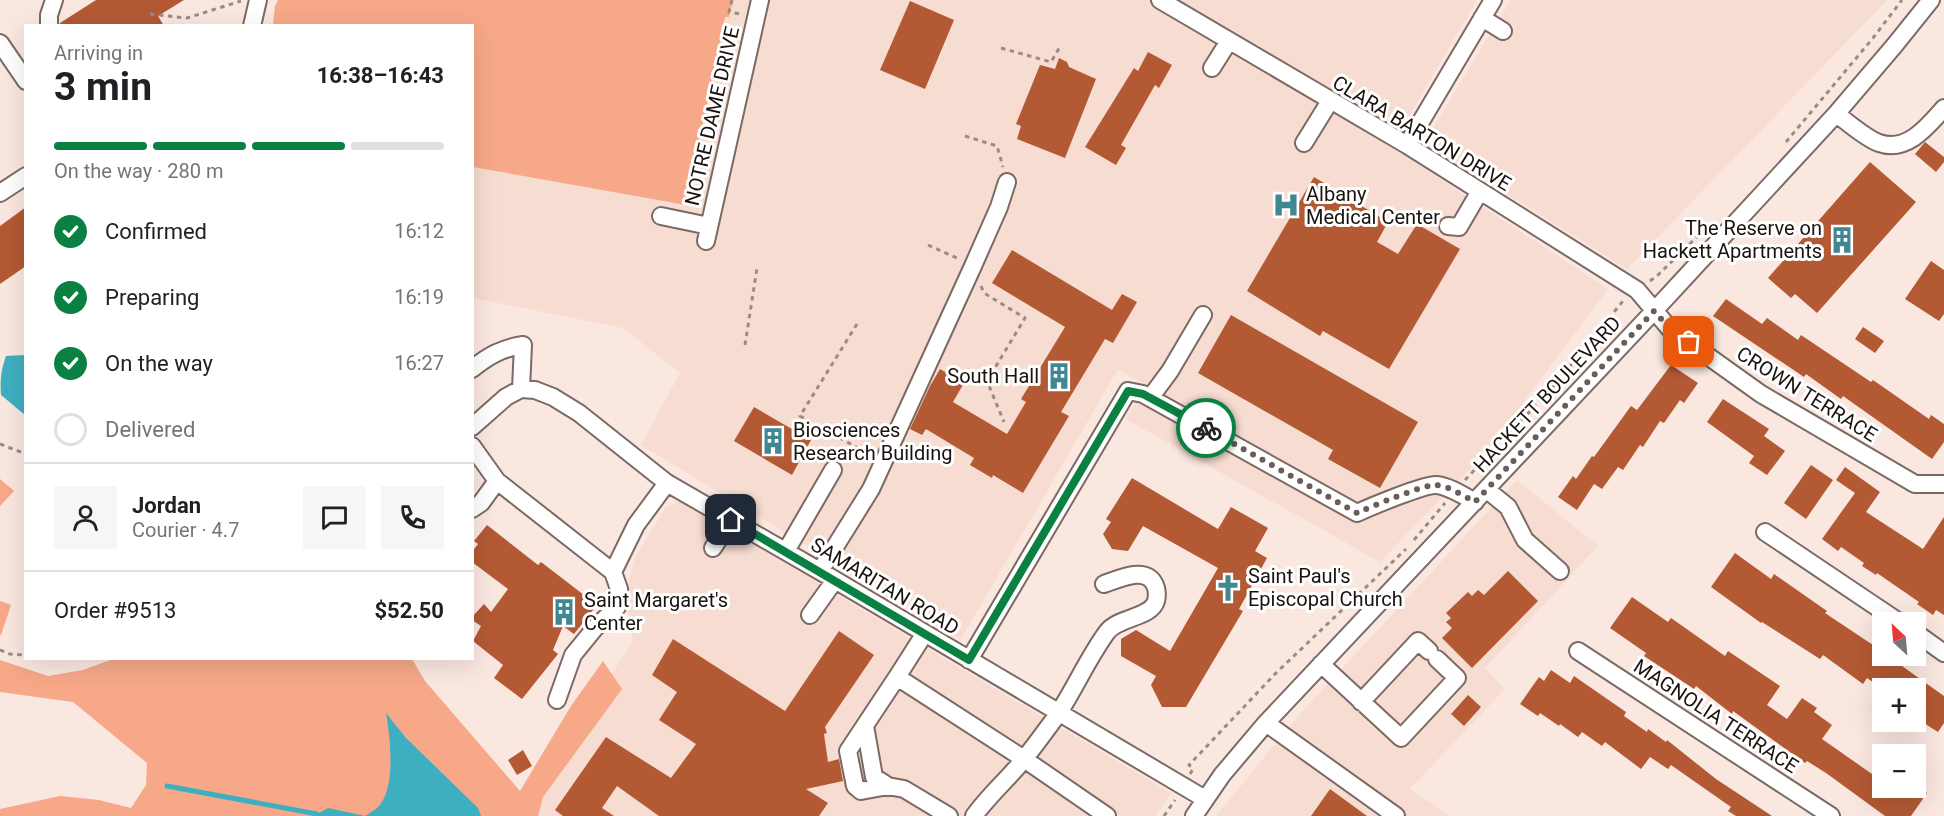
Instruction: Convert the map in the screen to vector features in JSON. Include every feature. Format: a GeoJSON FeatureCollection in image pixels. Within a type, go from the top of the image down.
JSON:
{"type":"FeatureCollection","features":[{"type":"Feature","properties":{"kind":"street"},"geometry":{"type":"LineString","coordinates":[[49,24],[49,15],[54,0]]}},
{"type":"Feature","properties":{"kind":"street","name":"NOTRE DAME DRIVE"},"geometry":{"type":"LineString","coordinates":[[661,216],[708,233],[760,0]]}},
{"type":"Feature","properties":{"kind":"street","name":"CLARA BARTON DRIVE"},"geometry":{"type":"LineString","coordinates":[[1160,0],[1480,191],[1637,290],[1654,311]]}},
{"type":"Feature","properties":{"kind":"street"},"geometry":{"type":"LineString","coordinates":[[1407,146],[1493,0]]}},
{"type":"Feature","properties":{"kind":"street","name":"HACKETT BOULEVARD"},"geometry":{"type":"LineString","coordinates":[[1194,816],[1222,775],[1266,723],[1487,490],[1836,114],[1931,0]]}},
{"type":"Feature","properties":{"kind":"street"},"geometry":{"type":"LineString","coordinates":[[252,24],[258,1]]}},
{"type":"Feature","properties":{"kind":"street"},"geometry":{"type":"LineString","coordinates":[[1482,18],[1503,31]]}},
{"type":"Feature","properties":{"kind":"street"},"geometry":{"type":"LineString","coordinates":[[1212,68],[1229,41]]}},
{"type":"Feature","properties":{"kind":"street"},"geometry":{"type":"LineString","coordinates":[[0,43],[24,78]]}},
{"type":"Feature","properties":{"kind":"street"},"geometry":{"type":"LineString","coordinates":[[1304,143],[1330,101]]}},
{"type":"Feature","properties":{"kind":"street"},"geometry":{"type":"LineString","coordinates":[[1836,114],[1878,143],[1890,144],[1917,137],[1944,108]]}},
{"type":"Feature","properties":{"kind":"street"},"geometry":{"type":"LineString","coordinates":[[0,193],[24,177]]}},
{"type":"Feature","properties":{"kind":"street"},"geometry":{"type":"LineString","coordinates":[[820,571],[870,489],[973,266],[999,207],[1007,182]]}},
{"type":"Feature","properties":{"kind":"street"},"geometry":{"type":"LineString","coordinates":[[1448,226],[1458,227],[1480,191]]}},
{"type":"Feature","properties":{"kind":"street","name":"CROWN TERRACE"},"geometry":{"type":"LineString","coordinates":[[1654,311],[1670,329],[1761,394],[1915,484],[1944,484]]}},
{"type":"Feature","properties":{"kind":"street"},"geometry":{"type":"LineString","coordinates":[[1150,398],[1170,371],[1203,315]]}},
{"type":"Feature","properties":{"kind":"street"},"geometry":{"type":"LineString","coordinates":[[474,367],[487,357],[509,347],[523,345],[521,389],[506,397],[474,425]]}},
{"type":"Feature","properties":{"kind":"street","name":"SAMARITAN ROAD"},"geometry":{"type":"LineString","coordinates":[[521,389],[535,390],[553,397],[579,413],[667,483],[1205,799]]}},
{"type":"Feature","properties":{"kind":"street"},"geometry":{"type":"LineString","coordinates":[[969,660],[1128,391],[1143,394],[1357,513],[1435,484],[1475,502]]}},
{"type":"Feature","properties":{"kind":"street"},"geometry":{"type":"LineString","coordinates":[[474,449],[497,481],[613,572],[619,590],[617,607],[595,628],[573,655],[556,700]]}},
{"type":"Feature","properties":{"kind":"street"},"geometry":{"type":"LineString","coordinates":[[786,551],[832,470]]}},
{"type":"Feature","properties":{"kind":"street"},"geometry":{"type":"LineString","coordinates":[[474,508],[481,504],[497,481]]}},
{"type":"Feature","properties":{"kind":"street"},"geometry":{"type":"LineString","coordinates":[[613,572],[636,525],[667,483]]}},
{"type":"Feature","properties":{"kind":"street"},"geometry":{"type":"LineString","coordinates":[[1487,490],[1508,507],[1525,540],[1560,571]]}},
{"type":"Feature","properties":{"kind":"street"},"geometry":{"type":"LineString","coordinates":[[713,548],[731,520]]}},
{"type":"Feature","properties":{"kind":"street"},"geometry":{"type":"LineString","coordinates":[[1765,532],[1884,612]]}},
{"type":"Feature","properties":{"kind":"street"},"geometry":{"type":"LineString","coordinates":[[974,816],[986,799],[1024,759],[1058,713],[1109,629],[1151,608],[1156,601],[1157,591],[1154,584],[1145,576],[1133,574],[1104,584]]}},
{"type":"Feature","properties":{"kind":"street"},"geometry":{"type":"LineString","coordinates":[[810,615],[835,580]]}},
{"type":"Feature","properties":{"kind":"street"},"geometry":{"type":"LineString","coordinates":[[925,633],[848,751],[855,786],[861,790],[888,786],[904,789],[949,816]]}},
{"type":"Feature","properties":{"kind":"street"},"geometry":{"type":"LineString","coordinates":[[1926,640],[1944,653]]}},
{"type":"Feature","properties":{"kind":"street"},"geometry":{"type":"LineString","coordinates":[[1321,664],[1361,702],[1401,738],[1457,678],[1418,641],[1361,702]]}},
{"type":"Feature","properties":{"kind":"street","name":"MAGNOLIA TERRACE"},"geometry":{"type":"LineString","coordinates":[[1578,651],[1831,816]]}},
{"type":"Feature","properties":{"kind":"street"},"geometry":{"type":"LineString","coordinates":[[897,677],[1107,816]]}},
{"type":"Feature","properties":{"kind":"street"},"geometry":{"type":"LineString","coordinates":[[1266,723],[1396,816]]}},
{"type":"Feature","properties":{"kind":"path"},"geometry":{"type":"LineString","coordinates":[[1781,148],[1902,0]]}},
{"type":"Feature","properties":{"kind":"path"},"geometry":{"type":"LineString","coordinates":[[150,14],[187,18],[241,1],[258,1]]}},
{"type":"Feature","properties":{"kind":"path"},"geometry":{"type":"LineString","coordinates":[[1001,48],[1051,62],[1061,45]]}},
{"type":"Feature","properties":{"kind":"path"},"geometry":{"type":"LineString","coordinates":[[965,136],[997,146],[1007,182]]}},
{"type":"Feature","properties":{"kind":"path"},"geometry":{"type":"LineString","coordinates":[[1164,816],[1193,770],[1189,765],[1275,674],[1410,544],[1553,387],[1624,300],[1658,275],[1708,226]]}},
{"type":"Feature","properties":{"kind":"path"},"geometry":{"type":"LineString","coordinates":[[928,244],[973,266],[984,293],[1025,318],[987,381],[1004,422]]}},
{"type":"Feature","properties":{"kind":"path"},"geometry":{"type":"LineString","coordinates":[[745,345],[757,268]]}},
{"type":"Feature","properties":{"kind":"path"},"geometry":{"type":"LineString","coordinates":[[857,324],[800,416],[882,462]]}},
{"type":"Feature","properties":{"kind":"path"},"geometry":{"type":"LineString","coordinates":[[0,444],[24,453]]}},
{"type":"Feature","properties":{"kind":"path"},"geometry":{"type":"LineString","coordinates":[[0,650],[10,654],[24,655]]}},
{"type":"Feature","properties":{"kind":"shaded area"},"geometry":{"type":"Polygon","coordinates":[[[278,0],[1477,0],[1391,147],[1608,289],[1488,450],[1380,562],[1126,419],[1146,385],[1118,369],[961,639],[641,445],[680,373],[623,328],[474,298],[474,24],[273,24],[278,0]]]}},
{"type":"Feature","properties":{"kind":"shaded area"},"geometry":{"type":"Polygon","coordinates":[[[278,0],[733,0],[729,17],[725,17],[686,205],[474,167],[474,24],[273,24],[278,0]]]}},
{"type":"Feature","properties":{"kind":"shaded area"},"geometry":{"type":"Polygon","coordinates":[[[1511,0],[1887,0],[1627,269],[1424,142],[1511,0]]]}},
{"type":"Feature","properties":{"kind":"shaded area"},"geometry":{"type":"Polygon","coordinates":[[[0,479],[14,491],[0,506],[0,479]]]}},
{"type":"Feature","properties":{"kind":"shaded area"},"geometry":{"type":"Polygon","coordinates":[[[1517,480],[1598,546],[1485,668],[1505,689],[1410,789],[1450,816],[1216,816],[1300,714],[1517,480]]]}},
{"type":"Feature","properties":{"kind":"shaded area"},"geometry":{"type":"Polygon","coordinates":[[[682,501],[1171,793],[1155,816],[516,816],[633,642],[626,593],[635,558],[666,507],[682,501]]]}},
{"type":"Feature","properties":{"kind":"shaded area"},"geometry":{"type":"Polygon","coordinates":[[[0,601],[11,605],[1,635],[0,635],[0,601]]]}},
{"type":"Feature","properties":{"kind":"shaded area"},"geometry":{"type":"Polygon","coordinates":[[[0,660],[48,676],[83,670],[110,660],[413,660],[425,681],[520,791],[571,706],[603,661],[622,689],[543,797],[538,816],[0,816],[0,809],[60,796],[99,800],[131,808],[146,785],[147,763],[73,702],[0,692],[0,660]]]}},
{"type":"Feature","properties":{"kind":"water"},"geometry":{"type":"Polygon","coordinates":[[[24,355],[24,414],[1,395],[2,371],[6,356],[24,355]]]}},
{"type":"Feature","properties":{"kind":"water"},"geometry":{"type":"Polygon","coordinates":[[[386,713],[406,738],[478,808],[481,816],[365,816],[377,808],[383,800],[390,776],[386,713]]]}},
{"type":"Feature","properties":{"kind":"water"},"geometry":{"type":"Polygon","coordinates":[[[328,808],[365,816],[314,816],[328,808]]]}},
{"type":"Feature","properties":{"kind":"building"},"geometry":{"type":"Polygon","coordinates":[[[96,0],[184,0],[158,16],[163,24],[60,23],[96,0]]]}},
{"type":"Feature","properties":{"kind":"building"},"geometry":{"type":"Polygon","coordinates":[[[910,1],[954,20],[925,89],[880,70],[910,1]]]}},
{"type":"Feature","properties":{"kind":"building"},"geometry":{"type":"Polygon","coordinates":[[[1148,52],[1172,65],[1159,88],[1155,85],[1121,145],[1126,148],[1116,165],[1085,147],[1134,68],[1138,71],[1148,52]]]}},
{"type":"Feature","properties":{"kind":"building"},"geometry":{"type":"Polygon","coordinates":[[[1059,58],[1067,62],[1069,67],[1096,79],[1065,158],[1017,139],[1021,126],[1016,124],[1040,65],[1055,69],[1059,58]]]}},
{"type":"Feature","properties":{"kind":"building"},"geometry":{"type":"Polygon","coordinates":[[[1925,142],[1944,157],[1944,162],[1936,172],[1915,154],[1925,142]]]}},
{"type":"Feature","properties":{"kind":"building","name":"The Reserve on Hackett Apartments"},"geometry":{"type":"Polygon","coordinates":[[[1870,162],[1916,202],[1817,313],[1795,294],[1791,298],[1768,278],[1870,162]]]}},
{"type":"Feature","properties":{"kind":"building"},"geometry":{"type":"Polygon","coordinates":[[[1314,177],[1388,222],[1377,242],[1398,254],[1417,224],[1460,249],[1389,369],[1323,331],[1320,336],[1247,291],[1314,177]]]}},
{"type":"Feature","properties":{"kind":"building"},"geometry":{"type":"Polygon","coordinates":[[[24,208],[24,267],[0,284],[0,226],[24,208]]]}},
{"type":"Feature","properties":{"kind":"building","name":"South Hall"},"geometry":{"type":"Polygon","coordinates":[[[1012,250],[1112,310],[1122,294],[1137,302],[1113,343],[1105,339],[1061,412],[1069,416],[1023,493],[993,475],[992,478],[970,465],[974,458],[926,429],[922,435],[910,429],[940,369],[964,383],[953,402],[1007,434],[1026,402],[1021,399],[1065,327],[992,283],[1012,250]]]}},
{"type":"Feature","properties":{"kind":"building"},"geometry":{"type":"Polygon","coordinates":[[[1931,261],[1944,270],[1944,314],[1939,321],[1905,299],[1931,261]]]}},
{"type":"Feature","properties":{"kind":"building"},"geometry":{"type":"Polygon","coordinates":[[[1726,299],[1762,324],[1767,318],[1798,340],[1801,335],[1871,382],[1873,380],[1929,419],[1931,415],[1944,424],[1944,442],[1932,459],[1843,396],[1841,399],[1806,374],[1804,377],[1713,316],[1726,299]]]}},
{"type":"Feature","properties":{"kind":"building"},"geometry":{"type":"Polygon","coordinates":[[[1231,315],[1418,422],[1380,488],[1328,459],[1333,450],[1198,373],[1231,315]]]}},
{"type":"Feature","properties":{"kind":"building"},"geometry":{"type":"Polygon","coordinates":[[[1863,327],[1884,341],[1875,353],[1855,339],[1863,327]]]}},
{"type":"Feature","properties":{"kind":"building"},"geometry":{"type":"Polygon","coordinates":[[[1671,365],[1698,383],[1684,403],[1680,400],[1664,423],[1660,421],[1643,447],[1640,445],[1623,470],[1618,467],[1602,489],[1594,484],[1577,510],[1558,497],[1573,476],[1576,479],[1592,456],[1594,457],[1631,406],[1637,410],[1671,365]]]}},
{"type":"Feature","properties":{"kind":"building"},"geometry":{"type":"Polygon","coordinates":[[[1723,399],[1769,429],[1764,436],[1785,451],[1767,475],[1749,463],[1754,456],[1707,422],[1723,399]]]}},
{"type":"Feature","properties":{"kind":"building","name":"Biosciences Research Building"},"geometry":{"type":"Polygon","coordinates":[[[754,407],[811,440],[792,475],[734,441],[754,407]]]}},
{"type":"Feature","properties":{"kind":"building"},"geometry":{"type":"Polygon","coordinates":[[[1811,465],[1833,480],[1806,519],[1784,503],[1811,465]]]}},
{"type":"Feature","properties":{"kind":"building"},"geometry":{"type":"Polygon","coordinates":[[[1845,467],[1880,492],[1866,512],[1923,549],[1944,517],[1944,615],[1936,610],[1933,615],[1917,604],[1919,602],[1877,573],[1876,575],[1862,566],[1864,563],[1841,547],[1838,551],[1822,539],[1855,493],[1836,480],[1845,467]]]}},
{"type":"Feature","properties":{"kind":"building","name":"Saint Paul's Episcopal Church"},"geometry":{"type":"Polygon","coordinates":[[[1132,478],[1218,529],[1231,507],[1268,528],[1255,551],[1267,558],[1239,609],[1243,611],[1186,707],[1162,707],[1151,685],[1156,676],[1121,656],[1121,639],[1136,630],[1170,651],[1218,568],[1143,526],[1128,551],[1112,549],[1103,534],[1111,522],[1106,519],[1132,478]]]}},
{"type":"Feature","properties":{"kind":"building","name":"Saint Margaret's Center"},"geometry":{"type":"Polygon","coordinates":[[[487,525],[538,565],[541,562],[597,605],[574,634],[563,626],[553,650],[558,654],[522,699],[494,678],[503,665],[474,642],[481,626],[474,621],[474,615],[484,604],[491,612],[508,589],[474,564],[474,549],[478,544],[474,541],[487,525]]]}},
{"type":"Feature","properties":{"kind":"building"},"geometry":{"type":"Polygon","coordinates":[[[1735,553],[1771,579],[1774,574],[1827,611],[1825,613],[1872,644],[1872,666],[1902,666],[1919,678],[1872,678],[1872,682],[1867,678],[1863,684],[1823,655],[1820,659],[1761,623],[1711,587],[1735,553]]]}},
{"type":"Feature","properties":{"kind":"building"},"geometry":{"type":"Polygon","coordinates":[[[1508,571],[1538,601],[1472,668],[1442,638],[1452,628],[1446,622],[1451,618],[1446,613],[1468,592],[1472,596],[1478,590],[1484,595],[1508,571]]]}},
{"type":"Feature","properties":{"kind":"building"},"geometry":{"type":"Polygon","coordinates":[[[1632,597],[1668,622],[1671,618],[1725,656],[1728,651],[1780,686],[1767,705],[1787,719],[1802,698],[1817,708],[1814,712],[1832,725],[1822,739],[1872,774],[1872,798],[1924,798],[1911,816],[1885,816],[1826,773],[1807,761],[1805,763],[1733,711],[1732,714],[1696,686],[1694,689],[1644,656],[1646,653],[1610,628],[1632,597]]]}},
{"type":"Feature","properties":{"kind":"building"},"geometry":{"type":"Polygon","coordinates":[[[839,631],[874,655],[825,727],[828,762],[839,759],[843,781],[806,789],[828,803],[819,816],[659,816],[617,786],[602,808],[614,816],[563,816],[555,810],[606,737],[671,778],[696,744],[659,720],[677,692],[652,675],[673,639],[785,711],[839,631]]]}},
{"type":"Feature","properties":{"kind":"building"},"geometry":{"type":"Polygon","coordinates":[[[1551,670],[1570,683],[1574,676],[1626,712],[1624,716],[1647,732],[1648,729],[1666,742],[1667,740],[1716,779],[1772,816],[1736,816],[1728,811],[1731,807],[1671,765],[1668,769],[1650,757],[1641,769],[1605,742],[1602,746],[1582,732],[1578,737],[1560,724],[1559,726],[1540,713],[1538,716],[1520,704],[1539,677],[1544,681],[1551,670]]]}},
{"type":"Feature","properties":{"kind":"building"},"geometry":{"type":"Polygon","coordinates":[[[1926,683],[1944,696],[1944,723],[1938,732],[1926,724],[1926,683]]]}},
{"type":"Feature","properties":{"kind":"building"},"geometry":{"type":"Polygon","coordinates":[[[1468,695],[1481,707],[1464,726],[1451,714],[1468,695]]]}},
{"type":"Feature","properties":{"kind":"building"},"geometry":{"type":"Polygon","coordinates":[[[523,750],[532,766],[517,775],[508,760],[523,750]]]}},
{"type":"Feature","properties":{"kind":"building"},"geometry":{"type":"Polygon","coordinates":[[[1330,789],[1367,816],[1311,816],[1330,789]]]}},
{"type":"Feature","properties":{"kind":"waterway"},"geometry":{"type":"LineString","coordinates":[[167,786],[317,814]]}},
{"type":"Feature","properties":{"kind":"way so far"},"geometry":{"type":"LineString","coordinates":[[1206,428],[1357,513],[1435,484],[1475,502],[1654,311],[1670,329],[1689,342]]}},
{"type":"Feature","properties":{"kind":"place","name":"Albany Medical Center"},"geometry":{"type":"Point","coordinates":[1286,205]}},
{"type":"Feature","properties":{"kind":"place","name":"The Reserve on Hackett Apartments"},"geometry":{"type":"Point","coordinates":[1842,240]}},
{"type":"Feature","properties":{"kind":"place","name":"South Hall"},"geometry":{"type":"Point","coordinates":[1059,376]}},
{"type":"Feature","properties":{"kind":"place","name":"Biosciences Research Building"},"geometry":{"type":"Point","coordinates":[773,441]}},
{"type":"Feature","properties":{"kind":"place","name":"Saint Paul's Episcopal Church"},"geometry":{"type":"Point","coordinates":[1228,588]}},
{"type":"Feature","properties":{"kind":"place","name":"Saint Margaret's Center"},"geometry":{"type":"Point","coordinates":[564,612]}},
{"type":"Feature","properties":{"kind":"route"},"geometry":{"type":"LineString","coordinates":[[731,520],[969,660],[1128,391],[1143,394],[1206,428]]}}]}
